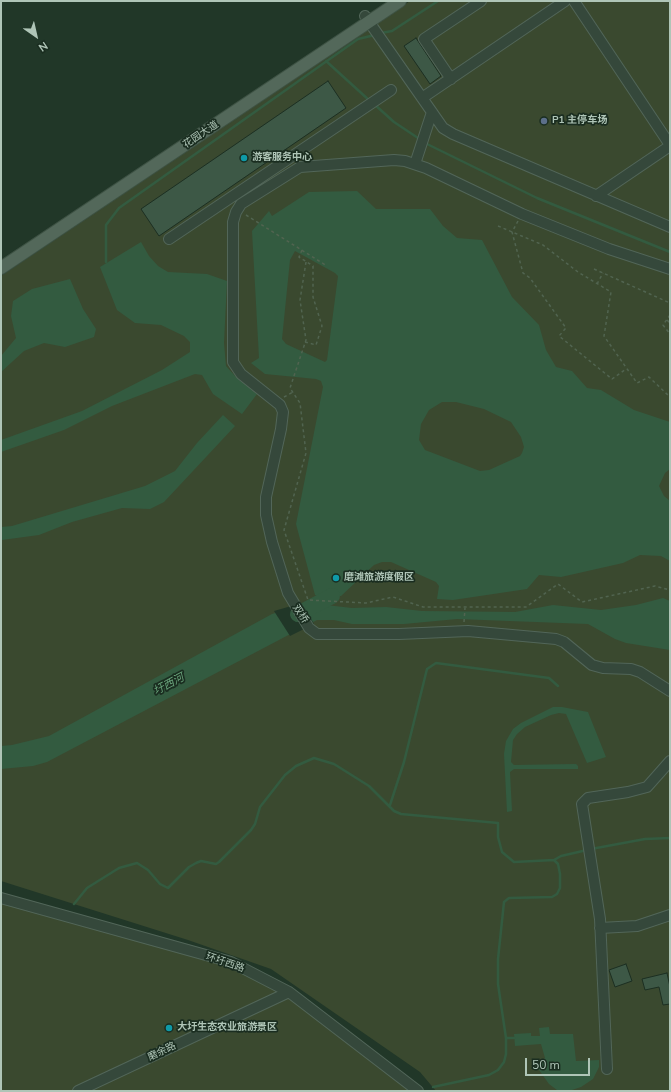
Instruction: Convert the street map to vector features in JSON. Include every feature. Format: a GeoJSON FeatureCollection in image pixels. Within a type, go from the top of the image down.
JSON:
{"type":"FeatureCollection","features":[{"type":"Feature","properties":{"kind":"main road","name":"花园大道"},"geometry":{"type":"LineString","coordinates":[[1,268],[368,21],[386,1]]}},
{"type":"Feature","properties":{"kind":"main road","name":"花园大道"},"geometry":{"type":"LineString","coordinates":[[1,262],[400,1]]}},
{"type":"Feature","properties":{"kind":"street"},"geometry":{"type":"LineString","coordinates":[[451,79],[424,39],[480,1]]}},
{"type":"Feature","properties":{"kind":"street"},"geometry":{"type":"LineString","coordinates":[[422,98],[565,1]]}},
{"type":"Feature","properties":{"kind":"street"},"geometry":{"type":"LineString","coordinates":[[574,1],[670,146],[596,196]]}},
{"type":"Feature","properties":{"kind":"street"},"geometry":{"type":"LineString","coordinates":[[368,21],[443,128],[453,134],[670,227]]}},
{"type":"Feature","properties":{"kind":"street"},"geometry":{"type":"LineString","coordinates":[[169,239],[222,198],[391,90]]}},
{"type":"Feature","properties":{"kind":"street"},"geometry":{"type":"LineString","coordinates":[[416,159],[432,112]]}},
{"type":"Feature","properties":{"kind":"street"},"geometry":{"type":"LineString","coordinates":[[222,198],[237,209],[245,201],[293,170],[304,166],[416,159],[426,168],[522,214],[609,249],[670,269]]}},
{"type":"Feature","properties":{"kind":"street","name":"双桥"},"geometry":{"type":"LineString","coordinates":[[237,209],[233,222],[233,362],[241,374],[280,405],[283,412],[282,424],[266,497],[266,515],[272,542],[291,601],[309,628],[317,634],[464,632]]}},
{"type":"Feature","properties":{"kind":"street"},"geometry":{"type":"LineString","coordinates":[[464,632],[546,637],[562,640],[592,665],[604,668],[631,669],[640,672],[670,691]]}},
{"type":"Feature","properties":{"kind":"street"},"geometry":{"type":"LineString","coordinates":[[607,1069],[600,928],[582,804],[588,798],[628,792],[647,787],[670,761]]}},
{"type":"Feature","properties":{"kind":"street","name":"环圩西路"},"geometry":{"type":"LineString","coordinates":[[1,898],[230,962],[288,992],[418,1091]]}},
{"type":"Feature","properties":{"kind":"street"},"geometry":{"type":"LineString","coordinates":[[600,928],[637,926],[670,915]]}},
{"type":"Feature","properties":{"kind":"street","name":"磨余路"},"geometry":{"type":"LineString","coordinates":[[78,1091],[288,992]]}},
{"type":"Feature","properties":{"kind":"path"},"geometry":{"type":"LineString","coordinates":[[237,209],[327,266]]}},
{"type":"Feature","properties":{"kind":"path"},"geometry":{"type":"LineString","coordinates":[[522,214],[512,232],[523,273],[530,278],[566,328],[559,336],[612,379],[626,368]]}},
{"type":"Feature","properties":{"kind":"path"},"geometry":{"type":"LineString","coordinates":[[498,226],[543,245],[578,272],[611,292],[604,336],[637,383],[649,377],[670,397]]}},
{"type":"Feature","properties":{"kind":"path"},"geometry":{"type":"LineString","coordinates":[[302,250],[299,256],[313,266],[313,297],[322,326],[316,345],[305,342]]}},
{"type":"Feature","properties":{"kind":"path"},"geometry":{"type":"LineString","coordinates":[[306,262],[300,300],[305,342],[290,388],[300,403],[306,453],[284,530],[308,600],[366,603],[393,597],[423,607],[526,607],[558,584],[582,602],[654,586],[670,590]]}},
{"type":"Feature","properties":{"kind":"path"},"geometry":{"type":"LineString","coordinates":[[594,269],[670,303]]}},
{"type":"Feature","properties":{"kind":"path"},"geometry":{"type":"LineString","coordinates":[[597,284],[603,273]]}},
{"type":"Feature","properties":{"kind":"path"},"geometry":{"type":"LineString","coordinates":[[670,315],[663,325],[670,334]]}},
{"type":"Feature","properties":{"kind":"path"},"geometry":{"type":"LineString","coordinates":[[667,320],[670,323]]}},
{"type":"Feature","properties":{"kind":"path"},"geometry":{"type":"LineString","coordinates":[[464,632],[465,608]]}},
{"type":"Feature","properties":{"kind":"shaded area","name":"磨滩旅游度假区"},"geometry":{"type":"Polygon","coordinates":[[[410,1],[670,1],[670,1091],[436,1091],[420,1072],[271,969],[188,940],[1,881],[1,276],[410,1]]]}},
{"type":"Feature","properties":{"kind":"shaded area","name":"大圩生态农业旅游景区"},"geometry":{"type":"Polygon","coordinates":[[[1,898],[231,962],[275,984],[418,1091],[1,1091],[1,898]]]}},
{"type":"Feature","properties":{"kind":"water"},"geometry":{"type":"Polygon","coordinates":[[[357,191],[376,209],[430,209],[443,226],[457,238],[482,240],[512,297],[539,325],[546,350],[556,367],[572,371],[587,388],[601,390],[634,410],[670,422],[670,469],[665,473],[659,486],[664,496],[670,501],[670,561],[661,556],[640,555],[623,563],[561,577],[539,575],[527,589],[453,600],[437,599],[439,586],[436,582],[391,562],[382,562],[374,565],[341,596],[321,597],[315,595],[296,524],[323,387],[321,381],[316,379],[265,374],[251,363],[259,358],[252,231],[269,211],[272,216],[309,192],[357,191]],[[295,251],[290,260],[282,339],[286,344],[325,362],[327,360],[338,276],[295,251]],[[442,402],[429,410],[421,424],[419,440],[425,450],[480,471],[489,470],[520,456],[522,453],[524,447],[521,437],[511,422],[484,409],[456,402],[442,402]]]}},
{"type":"Feature","properties":{"kind":"water"},"geometry":{"type":"Polygon","coordinates":[[[141,242],[149,256],[158,266],[168,272],[207,274],[227,281],[224,343],[226,366],[236,377],[257,394],[242,414],[213,394],[202,375],[195,374],[112,406],[64,430],[1,452],[1,440],[82,411],[162,370],[190,352],[190,342],[184,336],[161,325],[135,323],[117,310],[100,267],[141,242]]]}},
{"type":"Feature","properties":{"kind":"water"},"geometry":{"type":"Polygon","coordinates":[[[70,279],[83,309],[96,329],[94,337],[65,347],[44,343],[24,351],[1,372],[1,356],[16,338],[11,316],[13,301],[32,289],[70,279]]]}},
{"type":"Feature","properties":{"kind":"water"},"geometry":{"type":"Polygon","coordinates":[[[223,415],[235,426],[164,502],[150,509],[122,508],[72,522],[39,535],[2,540],[1,542],[1,527],[12,526],[145,486],[175,471],[197,443],[223,415]]]}},
{"type":"Feature","properties":{"kind":"water"},"geometry":{"type":"Polygon","coordinates":[[[663,598],[670,601],[670,650],[626,643],[615,639],[588,624],[457,619],[404,624],[352,624],[334,620],[317,620],[47,762],[33,766],[1,769],[1,746],[12,745],[49,736],[272,614],[309,603],[352,608],[386,607],[422,611],[515,612],[553,605],[601,610],[636,605],[663,598]]]}},
{"type":"Feature","properties":{"kind":"water"},"geometry":{"type":"Polygon","coordinates":[[[553,707],[562,707],[588,712],[606,757],[587,763],[566,714],[559,713],[551,715],[525,727],[513,740],[511,762],[514,765],[576,764],[578,769],[514,769],[510,772],[512,811],[507,812],[504,754],[506,741],[513,729],[521,723],[553,707]]]}},
{"type":"Feature","properties":{"kind":"water"},"geometry":{"type":"Polygon","coordinates":[[[549,1027],[550,1034],[573,1034],[576,1061],[599,1060],[599,1067],[593,1079],[581,1087],[569,1091],[557,1090],[549,1084],[539,1070],[540,1062],[545,1058],[541,1044],[515,1046],[514,1034],[531,1033],[531,1036],[540,1036],[539,1028],[549,1027]]]}},
{"type":"Feature","properties":{"kind":"pier"},"geometry":{"type":"Polygon","coordinates":[[[302,603],[314,624],[290,636],[274,611],[302,603]]]}},
{"type":"Feature","properties":{"kind":"building"},"geometry":{"type":"Polygon","coordinates":[[[416,38],[441,76],[430,84],[404,46],[416,38]]]}},
{"type":"Feature","properties":{"kind":"building","name":"游客服务中心"},"geometry":{"type":"Polygon","coordinates":[[[328,81],[346,108],[159,236],[141,209],[328,81]]]}},
{"type":"Feature","properties":{"kind":"building"},"geometry":{"type":"Polygon","coordinates":[[[626,964],[632,981],[615,987],[609,970],[626,964]]]}},
{"type":"Feature","properties":{"kind":"building"},"geometry":{"type":"Polygon","coordinates":[[[667,973],[670,987],[670,1004],[663,1005],[659,987],[645,990],[642,979],[667,973]]]}},
{"type":"Feature","properties":{"kind":"waterway"},"geometry":{"type":"LineString","coordinates":[[381,33],[392,31],[438,1]]}},
{"type":"Feature","properties":{"kind":"waterway"},"geometry":{"type":"LineString","coordinates":[[106,262],[106,225],[119,208],[358,39],[375,35]]}},
{"type":"Feature","properties":{"kind":"waterway"},"geometry":{"type":"LineString","coordinates":[[326,61],[370,101]]}},
{"type":"Feature","properties":{"kind":"waterway"},"geometry":{"type":"LineString","coordinates":[[374,104],[394,122],[421,140]]}},
{"type":"Feature","properties":{"kind":"waterway"},"geometry":{"type":"LineString","coordinates":[[425,143],[537,198],[670,252]]}},
{"type":"Feature","properties":{"kind":"waterway","name":"圩西河"},"geometry":{"type":"LineString","coordinates":[[298,614],[332,596]]}},
{"type":"Feature","properties":{"kind":"waterway"},"geometry":{"type":"LineString","coordinates":[[390,805],[404,762],[427,669],[436,663],[549,678],[558,686]]}},
{"type":"Feature","properties":{"kind":"waterway"},"geometry":{"type":"LineString","coordinates":[[74,904],[87,888],[119,868],[137,863],[148,870],[160,884],[168,888],[189,867],[196,863],[201,861],[216,864],[251,830],[255,824],[260,807],[285,775],[296,766],[314,758],[334,764],[369,786],[394,811],[401,814],[498,823],[498,837],[502,852],[514,862],[554,860],[561,856],[587,850]]}},
{"type":"Feature","properties":{"kind":"waterway"},"geometry":{"type":"LineString","coordinates":[[591,849],[645,839],[670,838]]}},
{"type":"Feature","properties":{"kind":"waterway"},"geometry":{"type":"LineString","coordinates":[[433,1087],[489,1075],[498,1070],[504,1062],[506,1054],[506,1038],[498,984],[498,959],[504,902],[509,898],[552,897],[557,894],[560,888],[560,874],[558,864],[554,860]]}},
{"type":"Feature","properties":{"kind":"waterway"},"geometry":{"type":"LineString","coordinates":[[506,1038],[514,1038]]}},
{"type":"Feature","properties":{"kind":"place","name":"P1 主停车场"},"geometry":{"type":"Point","coordinates":[544,121]}},
{"type":"Feature","properties":{"kind":"place","name":"游客服务中心"},"geometry":{"type":"Point","coordinates":[244,158]}},
{"type":"Feature","properties":{"kind":"place","name":"磨滩旅游度假区"},"geometry":{"type":"Point","coordinates":[336,578]}},
{"type":"Feature","properties":{"kind":"place","name":"大圩生态农业旅游景区"},"geometry":{"type":"Point","coordinates":[169,1028]}}]}
